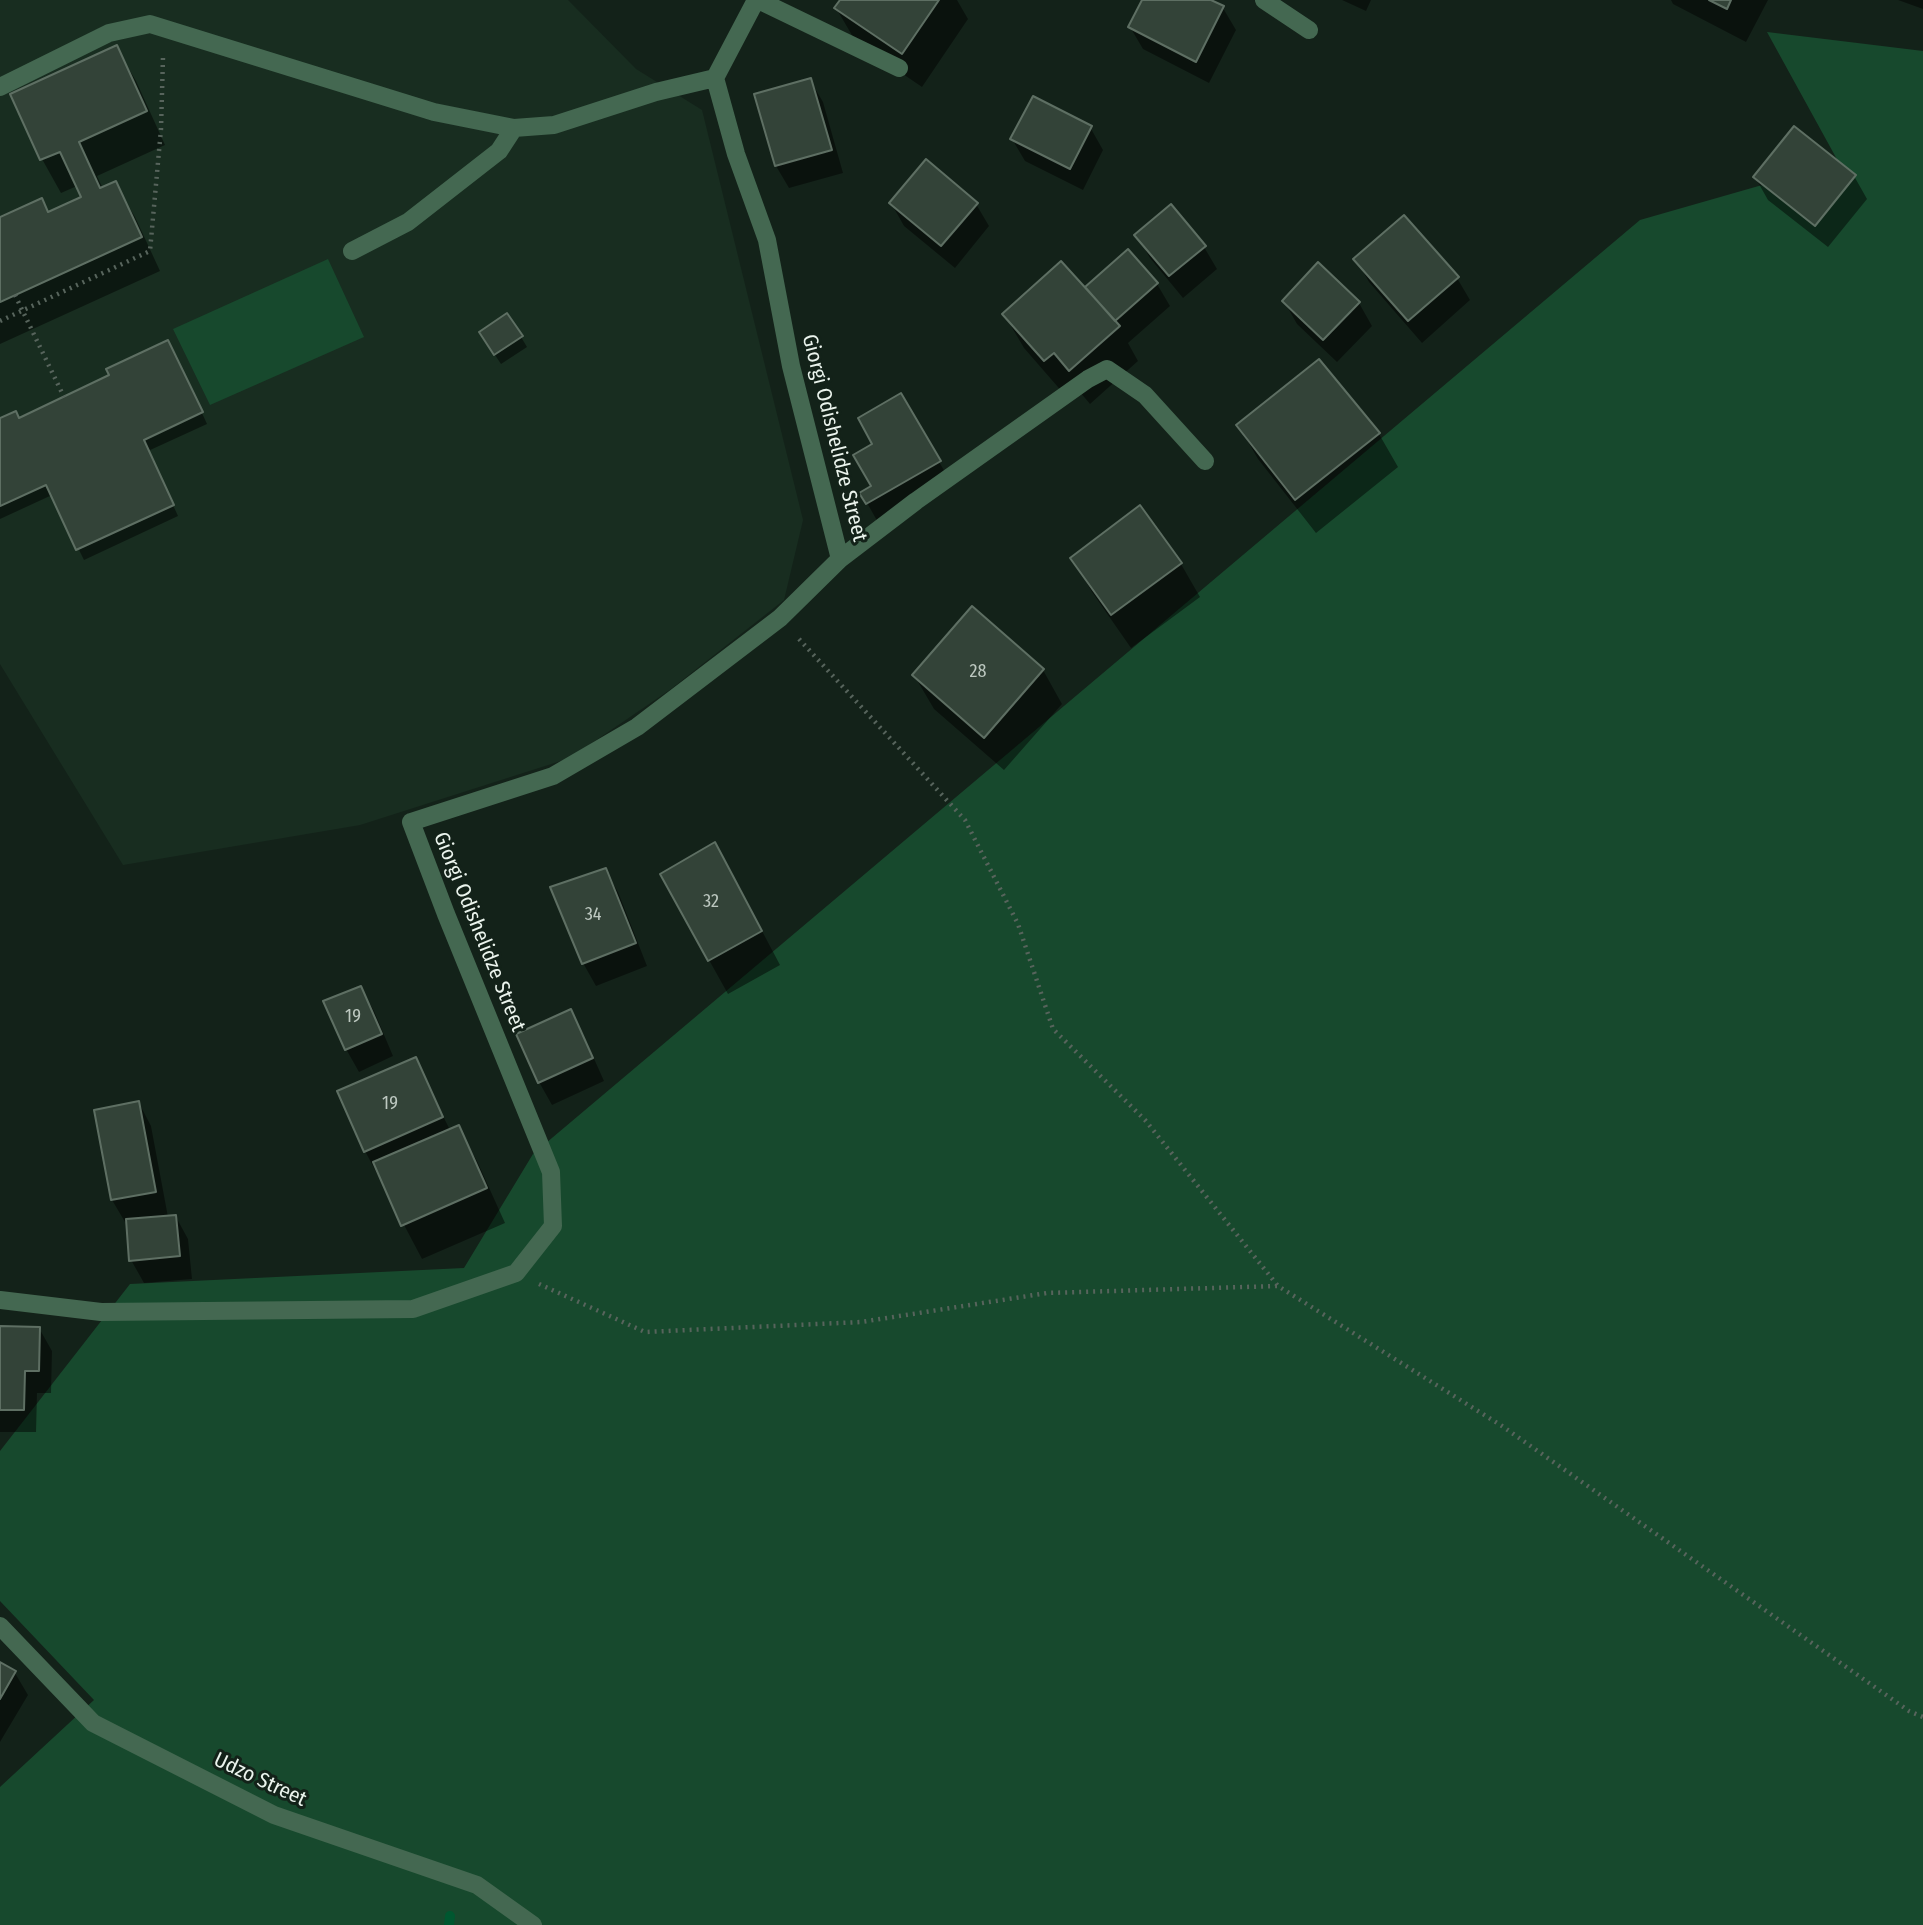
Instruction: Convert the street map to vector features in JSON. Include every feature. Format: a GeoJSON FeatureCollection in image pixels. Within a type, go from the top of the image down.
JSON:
{"type":"FeatureCollection","features":[{"type":"Feature","properties":{"kind":"street"},"geometry":{"type":"LineString","coordinates":[[0,88],[109,33],[150,24],[434,112],[514,128],[554,125],[656,92],[715,78],[757,0],[899,68]]}},
{"type":"Feature","properties":{"kind":"street"},"geometry":{"type":"LineString","coordinates":[[1264,0],[1309,30]]}},
{"type":"Feature","properties":{"kind":"street","name":"Giorgi Odishelidze Street"},"geometry":{"type":"LineString","coordinates":[[516,1273],[553,1226],[551,1172],[411,822],[553,776],[637,727],[780,618],[840,559],[791,366],[767,240],[736,154],[715,78]]}},
{"type":"Feature","properties":{"kind":"street"},"geometry":{"type":"LineString","coordinates":[[352,251],[408,222],[499,151],[514,128]]}},
{"type":"Feature","properties":{"kind":"street"},"geometry":{"type":"LineString","coordinates":[[840,559],[916,500],[1088,379],[1107,369],[1145,395],[1205,461]]}},
{"type":"Feature","properties":{"kind":"street"},"geometry":{"type":"LineString","coordinates":[[0,1300],[100,1312],[413,1309],[516,1273]]}},
{"type":"Feature","properties":{"kind":"street","name":"Udzo Street"},"geometry":{"type":"LineString","coordinates":[[0,1626],[93,1723],[274,1815],[477,1885],[533,1925]]}},
{"type":"Feature","properties":{"kind":"path"},"geometry":{"type":"LineString","coordinates":[[0,320],[150,251],[163,55],[150,24]]}},
{"type":"Feature","properties":{"kind":"path"},"geometry":{"type":"LineString","coordinates":[[15,295],[64,397]]}},
{"type":"Feature","properties":{"kind":"path"},"geometry":{"type":"LineString","coordinates":[[780,618],[965,820],[1018,924],[1053,1028],[1145,1120],[1278,1286],[1502,1426],[1909,1711],[1923,1717]]}},
{"type":"Feature","properties":{"kind":"path"},"geometry":{"type":"LineString","coordinates":[[516,1273],[645,1332],[861,1322],[1047,1293],[1278,1286]]}},
{"type":"Feature","properties":{"kind":"shaded area"},"geometry":{"type":"Polygon","coordinates":[[[0,0],[568,0],[636,69],[702,110],[803,520],[784,600],[671,689],[570,758],[360,825],[123,865],[0,664],[0,0]]]}},
{"type":"Feature","properties":{"kind":"green space"},"geometry":{"type":"Polygon","coordinates":[[[1767,32],[1923,51],[1923,1925],[0,1925],[0,1787],[94,1700],[0,1601],[0,1451],[130,1284],[464,1268],[533,1154],[1640,220],[1839,163],[1767,32]]]}},
{"type":"Feature","properties":{"kind":"green space"},"geometry":{"type":"Polygon","coordinates":[[[328,259],[364,337],[210,405],[173,329],[328,259]]]}},
{"type":"Feature","properties":{"kind":"building"},"geometry":{"type":"Polygon","coordinates":[[[840,0],[939,0],[902,54],[834,8],[840,0]]]}},
{"type":"Feature","properties":{"kind":"building"},"geometry":{"type":"Polygon","coordinates":[[[1142,0],[1211,0],[1224,6],[1196,62],[1128,27],[1142,0]]]}},
{"type":"Feature","properties":{"kind":"building"},"geometry":{"type":"Polygon","coordinates":[[[1709,0],[1731,0],[1727,9],[1709,0]]]}},
{"type":"Feature","properties":{"kind":"building"},"geometry":{"type":"Polygon","coordinates":[[[117,45],[147,111],[79,142],[100,188],[116,181],[142,237],[0,302],[0,217],[42,198],[48,212],[81,197],[60,152],[40,160],[10,94],[117,45]]]}},
{"type":"Feature","properties":{"kind":"building"},"geometry":{"type":"Polygon","coordinates":[[[811,78],[832,150],[775,166],[754,94],[811,78]]]}},
{"type":"Feature","properties":{"kind":"building"},"geometry":{"type":"Polygon","coordinates":[[[1033,96],[1092,126],[1070,169],[1010,139],[1033,96]]]}},
{"type":"Feature","properties":{"kind":"building"},"geometry":{"type":"Polygon","coordinates":[[[1794,126],[1856,175],[1815,226],[1753,177],[1794,126]]]}},
{"type":"Feature","properties":{"kind":"building"},"geometry":{"type":"Polygon","coordinates":[[[926,159],[978,203],[941,246],[889,203],[926,159]]]}},
{"type":"Feature","properties":{"kind":"building"},"geometry":{"type":"Polygon","coordinates":[[[1171,204],[1206,246],[1169,276],[1134,235],[1171,204]]]}},
{"type":"Feature","properties":{"kind":"building"},"geometry":{"type":"Polygon","coordinates":[[[1404,215],[1459,277],[1408,321],[1353,259],[1404,215]]]}},
{"type":"Feature","properties":{"kind":"building"},"geometry":{"type":"Polygon","coordinates":[[[1128,249],[1158,283],[1115,321],[1085,287],[1128,249]]]}},
{"type":"Feature","properties":{"kind":"building"},"geometry":{"type":"Polygon","coordinates":[[[1061,261],[1120,326],[1069,371],[1054,353],[1044,361],[1002,314],[1061,261]]]}},
{"type":"Feature","properties":{"kind":"building"},"geometry":{"type":"Polygon","coordinates":[[[1318,262],[1360,302],[1323,340],[1282,301],[1318,262]]]}},
{"type":"Feature","properties":{"kind":"building"},"geometry":{"type":"Polygon","coordinates":[[[507,313],[523,336],[494,355],[479,332],[507,313]]]}},
{"type":"Feature","properties":{"kind":"building"},"geometry":{"type":"Polygon","coordinates":[[[168,340],[203,412],[144,440],[174,505],[76,550],[46,485],[0,506],[0,418],[16,411],[19,418],[109,375],[106,369],[168,340]]]}},
{"type":"Feature","properties":{"kind":"building"},"geometry":{"type":"Polygon","coordinates":[[[1319,359],[1380,433],[1295,500],[1236,425],[1319,359]]]}},
{"type":"Feature","properties":{"kind":"building"},"geometry":{"type":"Polygon","coordinates":[[[901,393],[941,461],[866,504],[859,493],[871,486],[853,455],[872,444],[858,418],[901,393]]]}},
{"type":"Feature","properties":{"kind":"building"},"geometry":{"type":"Polygon","coordinates":[[[1140,505],[1182,563],[1111,615],[1070,558],[1140,505]]]}},
{"type":"Feature","properties":{"kind":"building"},"geometry":{"type":"Polygon","coordinates":[[[972,606],[1044,669],[984,738],[912,675],[972,606]]]}},
{"type":"Feature","properties":{"kind":"building"},"geometry":{"type":"Polygon","coordinates":[[[715,842],[762,931],[708,961],[660,874],[715,842]]]}},
{"type":"Feature","properties":{"kind":"building"},"geometry":{"type":"Polygon","coordinates":[[[606,868],[636,943],[582,964],[550,887],[606,868]]]}},
{"type":"Feature","properties":{"kind":"building"},"geometry":{"type":"Polygon","coordinates":[[[361,986],[382,1034],[345,1050],[323,1001],[361,986]]]}},
{"type":"Feature","properties":{"kind":"building"},"geometry":{"type":"Polygon","coordinates":[[[571,1009],[593,1058],[538,1083],[516,1034],[571,1009]]]}},
{"type":"Feature","properties":{"kind":"building"},"geometry":{"type":"Polygon","coordinates":[[[416,1057],[443,1117],[364,1152],[337,1091],[416,1057]]]}},
{"type":"Feature","properties":{"kind":"building"},"geometry":{"type":"Polygon","coordinates":[[[139,1101],[156,1192],[111,1200],[94,1110],[139,1101]]]}},
{"type":"Feature","properties":{"kind":"building"},"geometry":{"type":"Polygon","coordinates":[[[459,1125],[487,1188],[401,1226],[373,1162],[459,1125]]]}},
{"type":"Feature","properties":{"kind":"building"},"geometry":{"type":"Polygon","coordinates":[[[176,1215],[180,1256],[129,1261],[126,1219],[176,1215]]]}},
{"type":"Feature","properties":{"kind":"building"},"geometry":{"type":"Polygon","coordinates":[[[0,1326],[40,1327],[39,1371],[25,1371],[24,1410],[0,1410],[0,1326]]]}},
{"type":"Feature","properties":{"kind":"building"},"geometry":{"type":"Polygon","coordinates":[[[0,1662],[16,1671],[0,1699],[0,1662]]]}},
{"type":"Feature","properties":{"kind":"waterway"},"geometry":{"type":"LineString","coordinates":[[449,1925],[450,1916]]}}]}
